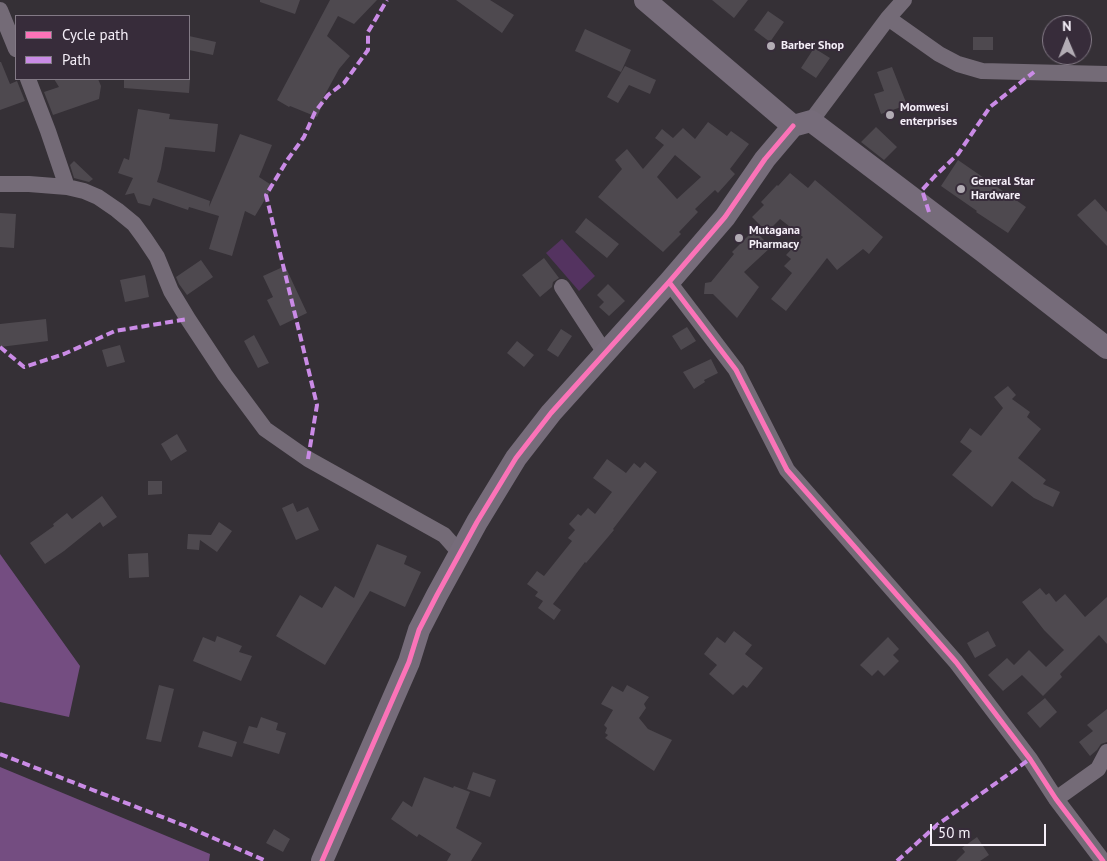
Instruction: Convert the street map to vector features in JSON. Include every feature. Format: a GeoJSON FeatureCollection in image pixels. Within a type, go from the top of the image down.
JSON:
{"type":"FeatureCollection","features":[{"type":"Feature","properties":{"kind":"street"},"geometry":{"type":"LineString","coordinates":[[645,0],[802,123],[985,253],[1107,348]]}},
{"type":"Feature","properties":{"kind":"street"},"geometry":{"type":"LineString","coordinates":[[322,861],[409,662],[419,630],[477,522],[516,458],[551,413],[725,217],[765,159],[802,123],[904,0]]}},
{"type":"Feature","properties":{"kind":"street"},"geometry":{"type":"LineString","coordinates":[[0,10],[15,46]]}},
{"type":"Feature","properties":{"kind":"street"},"geometry":{"type":"LineString","coordinates":[[888,18],[939,54],[958,64],[982,71],[1107,74]]}},
{"type":"Feature","properties":{"kind":"street"},"geometry":{"type":"LineString","coordinates":[[28,80],[67,187]]}},
{"type":"Feature","properties":{"kind":"street"},"geometry":{"type":"LineString","coordinates":[[0,184],[67,187],[98,197],[117,210],[134,224],[145,239],[157,258],[171,291],[188,319],[225,375],[265,429],[308,459],[444,536],[460,553]]}},
{"type":"Feature","properties":{"kind":"street"},"geometry":{"type":"LineString","coordinates":[[669,282],[736,370],[787,470],[956,662],[1030,759],[1056,799],[1103,861]]}},
{"type":"Feature","properties":{"kind":"street"},"geometry":{"type":"LineString","coordinates":[[562,287],[605,353]]}},
{"type":"Feature","properties":{"kind":"street"},"geometry":{"type":"LineString","coordinates":[[1056,799],[1098,769],[1107,752]]}},
{"type":"Feature","properties":{"kind":"shaded area"},"geometry":{"type":"Polygon","coordinates":[[[562,239],[595,276],[579,291],[546,253],[562,239]]]}},
{"type":"Feature","properties":{"kind":"shaded area"},"geometry":{"type":"Polygon","coordinates":[[[0,554],[80,666],[69,717],[0,702],[0,554]]]}},
{"type":"Feature","properties":{"kind":"shaded area"},"geometry":{"type":"Polygon","coordinates":[[[0,767],[210,854],[209,861],[0,861],[0,767]]]}},
{"type":"Feature","properties":{"kind":"building"},"geometry":{"type":"Polygon","coordinates":[[[260,0],[300,0],[295,14],[260,2],[260,0]]]}},
{"type":"Feature","properties":{"kind":"building"},"geometry":{"type":"Polygon","coordinates":[[[330,0],[377,0],[354,24],[338,16],[327,36],[350,56],[339,69],[322,100],[324,101],[317,117],[289,107],[277,100],[330,0]]]}},
{"type":"Feature","properties":{"kind":"building"},"geometry":{"type":"Polygon","coordinates":[[[456,0],[490,0],[514,15],[502,33],[456,0]]]}},
{"type":"Feature","properties":{"kind":"building"},"geometry":{"type":"Polygon","coordinates":[[[712,0],[748,0],[734,18],[712,0]]]}},
{"type":"Feature","properties":{"kind":"building"},"geometry":{"type":"Polygon","coordinates":[[[768,11],[784,22],[770,42],[754,30],[768,11]]]}},
{"type":"Feature","properties":{"kind":"building"},"geometry":{"type":"Polygon","coordinates":[[[585,29],[631,50],[621,72],[575,51],[585,29]]]}},
{"type":"Feature","properties":{"kind":"building"},"geometry":{"type":"Polygon","coordinates":[[[190,36],[216,42],[213,55],[190,50],[190,36]]]}},
{"type":"Feature","properties":{"kind":"building"},"geometry":{"type":"Polygon","coordinates":[[[973,37],[993,37],[993,50],[973,50],[973,37]]]}},
{"type":"Feature","properties":{"kind":"building"},"geometry":{"type":"Polygon","coordinates":[[[814,48],[830,58],[816,78],[801,68],[814,48]]]}},
{"type":"Feature","properties":{"kind":"building"},"geometry":{"type":"Polygon","coordinates":[[[0,62],[10,84],[17,81],[25,101],[0,110],[0,62]]]}},
{"type":"Feature","properties":{"kind":"building"},"geometry":{"type":"Polygon","coordinates":[[[625,66],[656,80],[650,94],[629,85],[618,103],[607,97],[625,66]]]}},
{"type":"Feature","properties":{"kind":"building"},"geometry":{"type":"Polygon","coordinates":[[[892,67],[907,105],[881,114],[874,94],[884,91],[877,72],[892,67]]]}},
{"type":"Feature","properties":{"kind":"building"},"geometry":{"type":"Polygon","coordinates":[[[55,80],[98,80],[101,86],[99,99],[53,115],[44,92],[59,87],[55,80]]]}},
{"type":"Feature","properties":{"kind":"building"},"geometry":{"type":"Polygon","coordinates":[[[124,80],[190,80],[189,93],[124,88],[124,80]]]}},
{"type":"Feature","properties":{"kind":"building"},"geometry":{"type":"Polygon","coordinates":[[[138,109],[170,114],[169,119],[218,124],[215,152],[165,147],[157,182],[210,201],[209,207],[240,134],[272,145],[259,177],[273,186],[255,216],[245,211],[232,256],[209,249],[219,216],[189,207],[188,210],[153,198],[150,206],[138,203],[134,193],[125,195],[133,178],[118,173],[124,158],[129,160],[138,109]]]}},
{"type":"Feature","properties":{"kind":"building"},"geometry":{"type":"Polygon","coordinates":[[[708,122],[727,136],[731,131],[749,144],[730,169],[735,174],[718,193],[715,190],[695,209],[698,212],[679,232],[681,234],[663,252],[598,197],[622,169],[615,160],[627,149],[643,169],[664,145],[655,138],[662,129],[673,138],[683,128],[695,139],[708,122]],[[675,155],[657,177],[677,199],[701,177],[675,155]]]}},
{"type":"Feature","properties":{"kind":"building"},"geometry":{"type":"Polygon","coordinates":[[[876,127],[897,147],[884,160],[861,142],[876,127]]]}},
{"type":"Feature","properties":{"kind":"building"},"geometry":{"type":"Polygon","coordinates":[[[958,160],[1026,207],[1008,233],[941,186],[958,160]]]}},
{"type":"Feature","properties":{"kind":"building"},"geometry":{"type":"Polygon","coordinates":[[[74,161],[93,179],[89,182],[74,178],[70,165],[74,161]]]}},
{"type":"Feature","properties":{"kind":"building"},"geometry":{"type":"Polygon","coordinates":[[[790,173],[808,188],[815,180],[883,237],[869,254],[863,249],[837,270],[827,258],[786,311],[771,299],[792,273],[784,266],[791,259],[786,255],[803,237],[780,219],[767,232],[752,217],[764,205],[761,202],[790,173]]]}},
{"type":"Feature","properties":{"kind":"building"},"geometry":{"type":"Polygon","coordinates":[[[1095,199],[1107,212],[1107,246],[1077,215],[1095,199]]]}},
{"type":"Feature","properties":{"kind":"building"},"geometry":{"type":"Polygon","coordinates":[[[0,213],[16,214],[14,248],[0,247],[0,213]]]}},
{"type":"Feature","properties":{"kind":"building"},"geometry":{"type":"Polygon","coordinates":[[[586,218],[619,244],[607,258],[575,232],[586,218]]]}},
{"type":"Feature","properties":{"kind":"building"},"geometry":{"type":"Polygon","coordinates":[[[754,230],[771,247],[744,272],[759,287],[737,318],[713,294],[704,294],[705,283],[711,282],[734,254],[732,252],[754,230]]]}},
{"type":"Feature","properties":{"kind":"building"},"geometry":{"type":"Polygon","coordinates":[[[544,258],[559,278],[540,297],[522,275],[544,258]]]}},
{"type":"Feature","properties":{"kind":"building"},"geometry":{"type":"Polygon","coordinates":[[[201,260],[213,277],[187,295],[176,277],[201,260]]]}},
{"type":"Feature","properties":{"kind":"building"},"geometry":{"type":"Polygon","coordinates":[[[285,266],[307,313],[280,326],[267,300],[273,297],[263,276],[285,266]]]}},
{"type":"Feature","properties":{"kind":"building"},"geometry":{"type":"Polygon","coordinates":[[[145,275],[149,297],[125,302],[120,280],[145,275]]]}},
{"type":"Feature","properties":{"kind":"building"},"geometry":{"type":"Polygon","coordinates":[[[608,284],[625,301],[609,316],[599,307],[604,302],[597,295],[608,284]]]}},
{"type":"Feature","properties":{"kind":"building"},"geometry":{"type":"Polygon","coordinates":[[[46,319],[48,341],[0,347],[0,324],[46,319]]]}},
{"type":"Feature","properties":{"kind":"building"},"geometry":{"type":"Polygon","coordinates":[[[687,327],[696,341],[681,350],[672,336],[687,327]]]}},
{"type":"Feature","properties":{"kind":"building"},"geometry":{"type":"Polygon","coordinates":[[[561,329],[572,336],[558,357],[547,350],[561,329]]]}},
{"type":"Feature","properties":{"kind":"building"},"geometry":{"type":"Polygon","coordinates":[[[254,335],[269,363],[258,368],[244,341],[254,335]]]}},
{"type":"Feature","properties":{"kind":"building"},"geometry":{"type":"Polygon","coordinates":[[[517,341],[534,355],[524,367],[507,353],[517,341]]]}},
{"type":"Feature","properties":{"kind":"building"},"geometry":{"type":"Polygon","coordinates":[[[120,345],[125,362],[107,367],[102,350],[120,345]]]}},
{"type":"Feature","properties":{"kind":"building"},"geometry":{"type":"Polygon","coordinates":[[[711,359],[718,373],[704,380],[705,382],[694,389],[683,372],[711,359]]]}},
{"type":"Feature","properties":{"kind":"building"},"geometry":{"type":"Polygon","coordinates":[[[1008,386],[1016,395],[1012,399],[1030,412],[1027,417],[1041,429],[1018,458],[1046,480],[1043,484],[1060,492],[1053,507],[1034,498],[1012,481],[992,507],[952,475],[972,451],[960,442],[970,428],[981,436],[1003,408],[994,397],[1008,386]]]}},
{"type":"Feature","properties":{"kind":"building"},"geometry":{"type":"Polygon","coordinates":[[[177,434],[187,451],[171,461],[161,444],[177,434]]]}},
{"type":"Feature","properties":{"kind":"building"},"geometry":{"type":"Polygon","coordinates":[[[607,459],[626,473],[634,463],[640,468],[645,462],[657,472],[614,530],[585,562],[553,604],[561,610],[554,620],[538,608],[543,601],[535,596],[538,592],[527,584],[537,571],[544,576],[572,541],[568,538],[575,530],[569,524],[578,514],[581,516],[588,508],[595,514],[612,492],[593,478],[607,459]]]}},
{"type":"Feature","properties":{"kind":"building"},"geometry":{"type":"Polygon","coordinates":[[[148,481],[162,481],[162,494],[148,495],[148,481]]]}},
{"type":"Feature","properties":{"kind":"building"},"geometry":{"type":"Polygon","coordinates":[[[102,496],[117,517],[103,527],[100,522],[45,564],[30,543],[54,526],[53,524],[67,513],[72,519],[102,496]]]}},
{"type":"Feature","properties":{"kind":"building"},"geometry":{"type":"Polygon","coordinates":[[[293,503],[297,512],[308,507],[319,530],[296,540],[282,508],[293,503]]]}},
{"type":"Feature","properties":{"kind":"building"},"geometry":{"type":"Polygon","coordinates":[[[219,522],[232,531],[217,552],[200,540],[199,550],[187,549],[188,534],[211,535],[219,522]]]}},
{"type":"Feature","properties":{"kind":"building"},"geometry":{"type":"Polygon","coordinates":[[[377,544],[407,556],[404,564],[421,572],[405,607],[370,591],[325,665],[276,636],[300,595],[322,608],[335,586],[354,598],[377,544]]]}},
{"type":"Feature","properties":{"kind":"building"},"geometry":{"type":"Polygon","coordinates":[[[148,553],[149,577],[129,578],[128,554],[148,553]]]}},
{"type":"Feature","properties":{"kind":"building"},"geometry":{"type":"Polygon","coordinates":[[[1040,588],[1046,595],[1049,593],[1056,602],[1065,594],[1085,617],[1107,597],[1107,644],[1099,635],[1060,674],[1062,677],[1043,696],[1022,675],[1003,691],[988,675],[1007,658],[1014,665],[1029,650],[1046,667],[1064,650],[1044,630],[1022,602],[1040,588]]]}},
{"type":"Feature","properties":{"kind":"building"},"geometry":{"type":"Polygon","coordinates":[[[734,631],[752,645],[745,654],[763,668],[747,688],[743,685],[733,695],[709,674],[717,665],[704,654],[717,637],[725,643],[734,631]]]}},
{"type":"Feature","properties":{"kind":"building"},"geometry":{"type":"Polygon","coordinates":[[[988,631],[996,646],[975,658],[967,643],[988,631]]]}},
{"type":"Feature","properties":{"kind":"building"},"geometry":{"type":"Polygon","coordinates":[[[217,636],[242,646],[239,652],[252,656],[241,681],[193,661],[203,637],[215,642],[217,636]]]}},
{"type":"Feature","properties":{"kind":"building"},"geometry":{"type":"Polygon","coordinates":[[[888,637],[899,649],[893,655],[899,661],[884,676],[878,670],[872,676],[860,665],[888,637]]]}},
{"type":"Feature","properties":{"kind":"building"},"geometry":{"type":"Polygon","coordinates":[[[159,685],[174,689],[161,742],[146,739],[159,685]]]}},
{"type":"Feature","properties":{"kind":"building"},"geometry":{"type":"Polygon","coordinates":[[[627,685],[649,697],[644,704],[646,708],[639,718],[648,729],[672,740],[654,771],[605,738],[608,735],[605,733],[607,728],[604,725],[613,710],[601,704],[612,686],[623,692],[627,685]]]}},
{"type":"Feature","properties":{"kind":"building"},"geometry":{"type":"Polygon","coordinates":[[[1045,698],[1057,712],[1040,728],[1027,713],[1045,698]]]}},
{"type":"Feature","properties":{"kind":"building"},"geometry":{"type":"Polygon","coordinates":[[[1107,709],[1107,742],[1101,744],[1090,756],[1079,742],[1093,731],[1087,725],[1107,709]]]}},
{"type":"Feature","properties":{"kind":"building"},"geometry":{"type":"Polygon","coordinates":[[[261,717],[278,723],[276,730],[286,733],[279,754],[243,743],[249,726],[257,728],[261,717]]]}},
{"type":"Feature","properties":{"kind":"building"},"geometry":{"type":"Polygon","coordinates":[[[203,731],[237,742],[232,757],[198,747],[203,731]]]}},
{"type":"Feature","properties":{"kind":"building"},"geometry":{"type":"Polygon","coordinates":[[[473,772],[496,780],[490,797],[467,789],[473,772]]]}},
{"type":"Feature","properties":{"kind":"building"},"geometry":{"type":"Polygon","coordinates":[[[424,777],[470,792],[456,828],[482,843],[471,861],[447,861],[451,854],[419,834],[417,837],[391,819],[403,801],[412,807],[424,777]]]}},
{"type":"Feature","properties":{"kind":"building"},"geometry":{"type":"Polygon","coordinates":[[[274,829],[290,839],[283,852],[266,843],[274,829]]]}},
{"type":"Feature","properties":{"kind":"building"},"geometry":{"type":"Polygon","coordinates":[[[977,837],[989,855],[980,861],[956,861],[965,852],[962,848],[977,837]]]}},
{"type":"Feature","properties":{"kind":"marked path"},"geometry":{"type":"LineString","coordinates":[[308,459],[317,405],[266,195],[304,137],[315,112],[328,95],[344,83],[368,50],[368,32],[387,0]]}},
{"type":"Feature","properties":{"kind":"marked path"},"geometry":{"type":"LineString","coordinates":[[929,212],[922,190],[958,154],[990,107],[1034,72]]}},
{"type":"Feature","properties":{"kind":"marked path"},"geometry":{"type":"LineString","coordinates":[[0,347],[24,367],[64,354],[115,331],[188,319]]}},
{"type":"Feature","properties":{"kind":"marked path"},"geometry":{"type":"LineString","coordinates":[[0,754],[188,827],[266,861]]}},
{"type":"Feature","properties":{"kind":"marked path"},"geometry":{"type":"LineString","coordinates":[[897,861],[937,825],[1030,759]]}},
{"type":"Feature","properties":{"kind":"cycle path"},"geometry":{"type":"LineString","coordinates":[[322,861],[409,662],[419,630],[477,522],[516,458],[551,413],[725,217],[765,159],[793,126]]}},
{"type":"Feature","properties":{"kind":"cycle path"},"geometry":{"type":"LineString","coordinates":[[669,282],[736,370],[787,470],[956,662],[1030,759],[1056,799],[1103,861]]}},
{"type":"Feature","properties":{"kind":"place","name":"Barber Shop"},"geometry":{"type":"Point","coordinates":[771,46]}},
{"type":"Feature","properties":{"kind":"place","name":"Momwesi enterprises"},"geometry":{"type":"Point","coordinates":[890,115]}},
{"type":"Feature","properties":{"kind":"place","name":"General Star Hardware"},"geometry":{"type":"Point","coordinates":[961,189]}},
{"type":"Feature","properties":{"kind":"place","name":"Mutagana Pharmacy"},"geometry":{"type":"Point","coordinates":[739,238]}}]}
